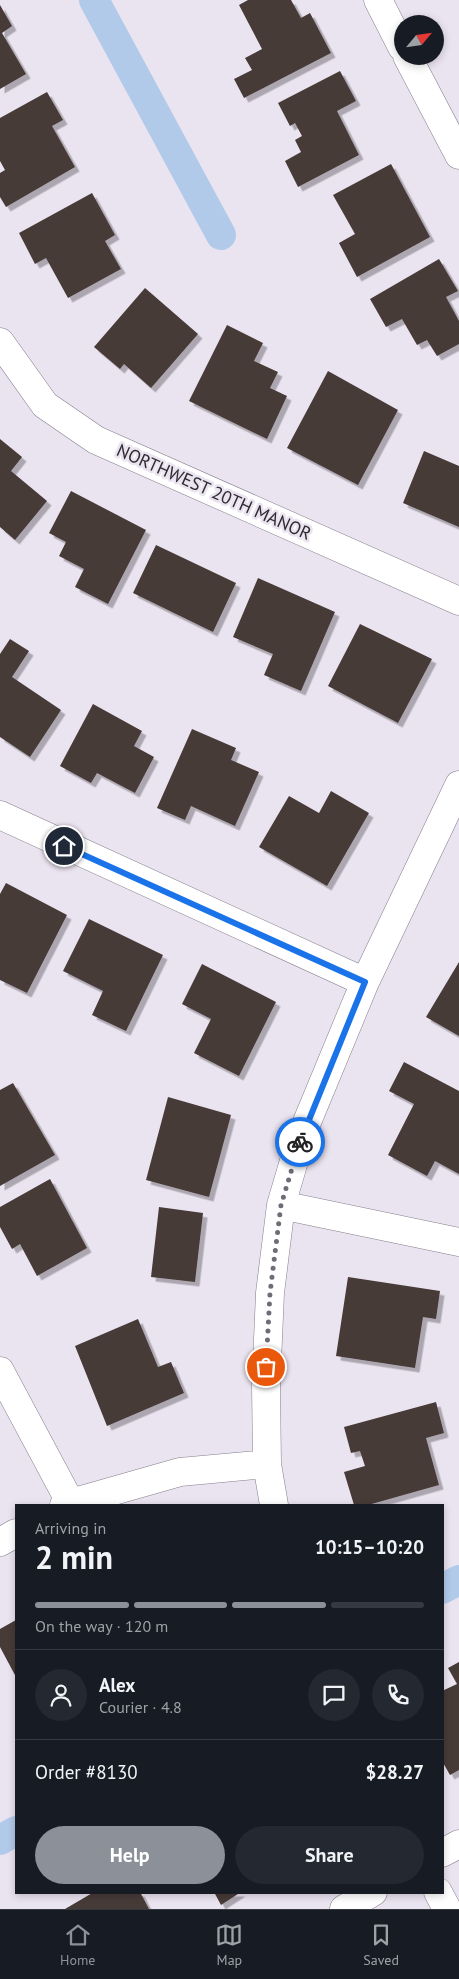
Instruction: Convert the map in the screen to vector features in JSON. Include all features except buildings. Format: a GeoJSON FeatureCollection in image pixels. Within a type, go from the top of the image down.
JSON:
{"type":"FeatureCollection","features":[{"type":"Feature","properties":{"kind":"street"},"geometry":{"type":"LineString","coordinates":[[378,0],[394,31]]}},
{"type":"Feature","properties":{"kind":"street"},"geometry":{"type":"LineString","coordinates":[[412,65],[459,155]]}},
{"type":"Feature","properties":{"kind":"street","name":"NORTHWEST 20TH MANOR"},"geometry":{"type":"LineString","coordinates":[[0,342],[45,405],[96,440],[459,601]]}},
{"type":"Feature","properties":{"kind":"street"},"geometry":{"type":"LineString","coordinates":[[274,1504],[267,1464],[266,1385],[270,1293],[281,1205],[302,1134],[365,982],[459,785]]}},
{"type":"Feature","properties":{"kind":"street"},"geometry":{"type":"LineString","coordinates":[[0,815],[365,982]]}},
{"type":"Feature","properties":{"kind":"street"},"geometry":{"type":"LineString","coordinates":[[281,1205],[459,1242]]}},
{"type":"Feature","properties":{"kind":"street"},"geometry":{"type":"LineString","coordinates":[[0,1372],[67,1503],[180,1472],[267,1464]]}},
{"type":"Feature","properties":{"kind":"street"},"geometry":{"type":"LineString","coordinates":[[0,1542],[15,1534]]}},
{"type":"Feature","properties":{"kind":"street"},"geometry":{"type":"LineString","coordinates":[[444,1852],[459,1844]]}},
{"type":"Feature","properties":{"kind":"street"},"geometry":{"type":"LineString","coordinates":[[344,1909],[370,1894]]}},
{"type":"Feature","properties":{"kind":"street"},"geometry":{"type":"LineString","coordinates":[[439,1894],[447,1909]]}},
{"type":"Feature","properties":{"kind":"waterway"},"geometry":{"type":"LineString","coordinates":[[94,0],[221,235]]}},
{"type":"Feature","properties":{"kind":"waterway"},"geometry":{"type":"LineString","coordinates":[[444,1588],[459,1580]]}},
{"type":"Feature","properties":{"kind":"waterway"},"geometry":{"type":"LineString","coordinates":[[0,1840],[15,1832]]}},
{"type":"Feature","properties":{"kind":"way so far"},"geometry":{"type":"LineString","coordinates":[[266,1367],[270,1293],[281,1205],[300,1142]]}},
{"type":"Feature","properties":{"kind":"route"},"geometry":{"type":"LineString","coordinates":[[64,846],[365,982],[300,1142]]}}]}
